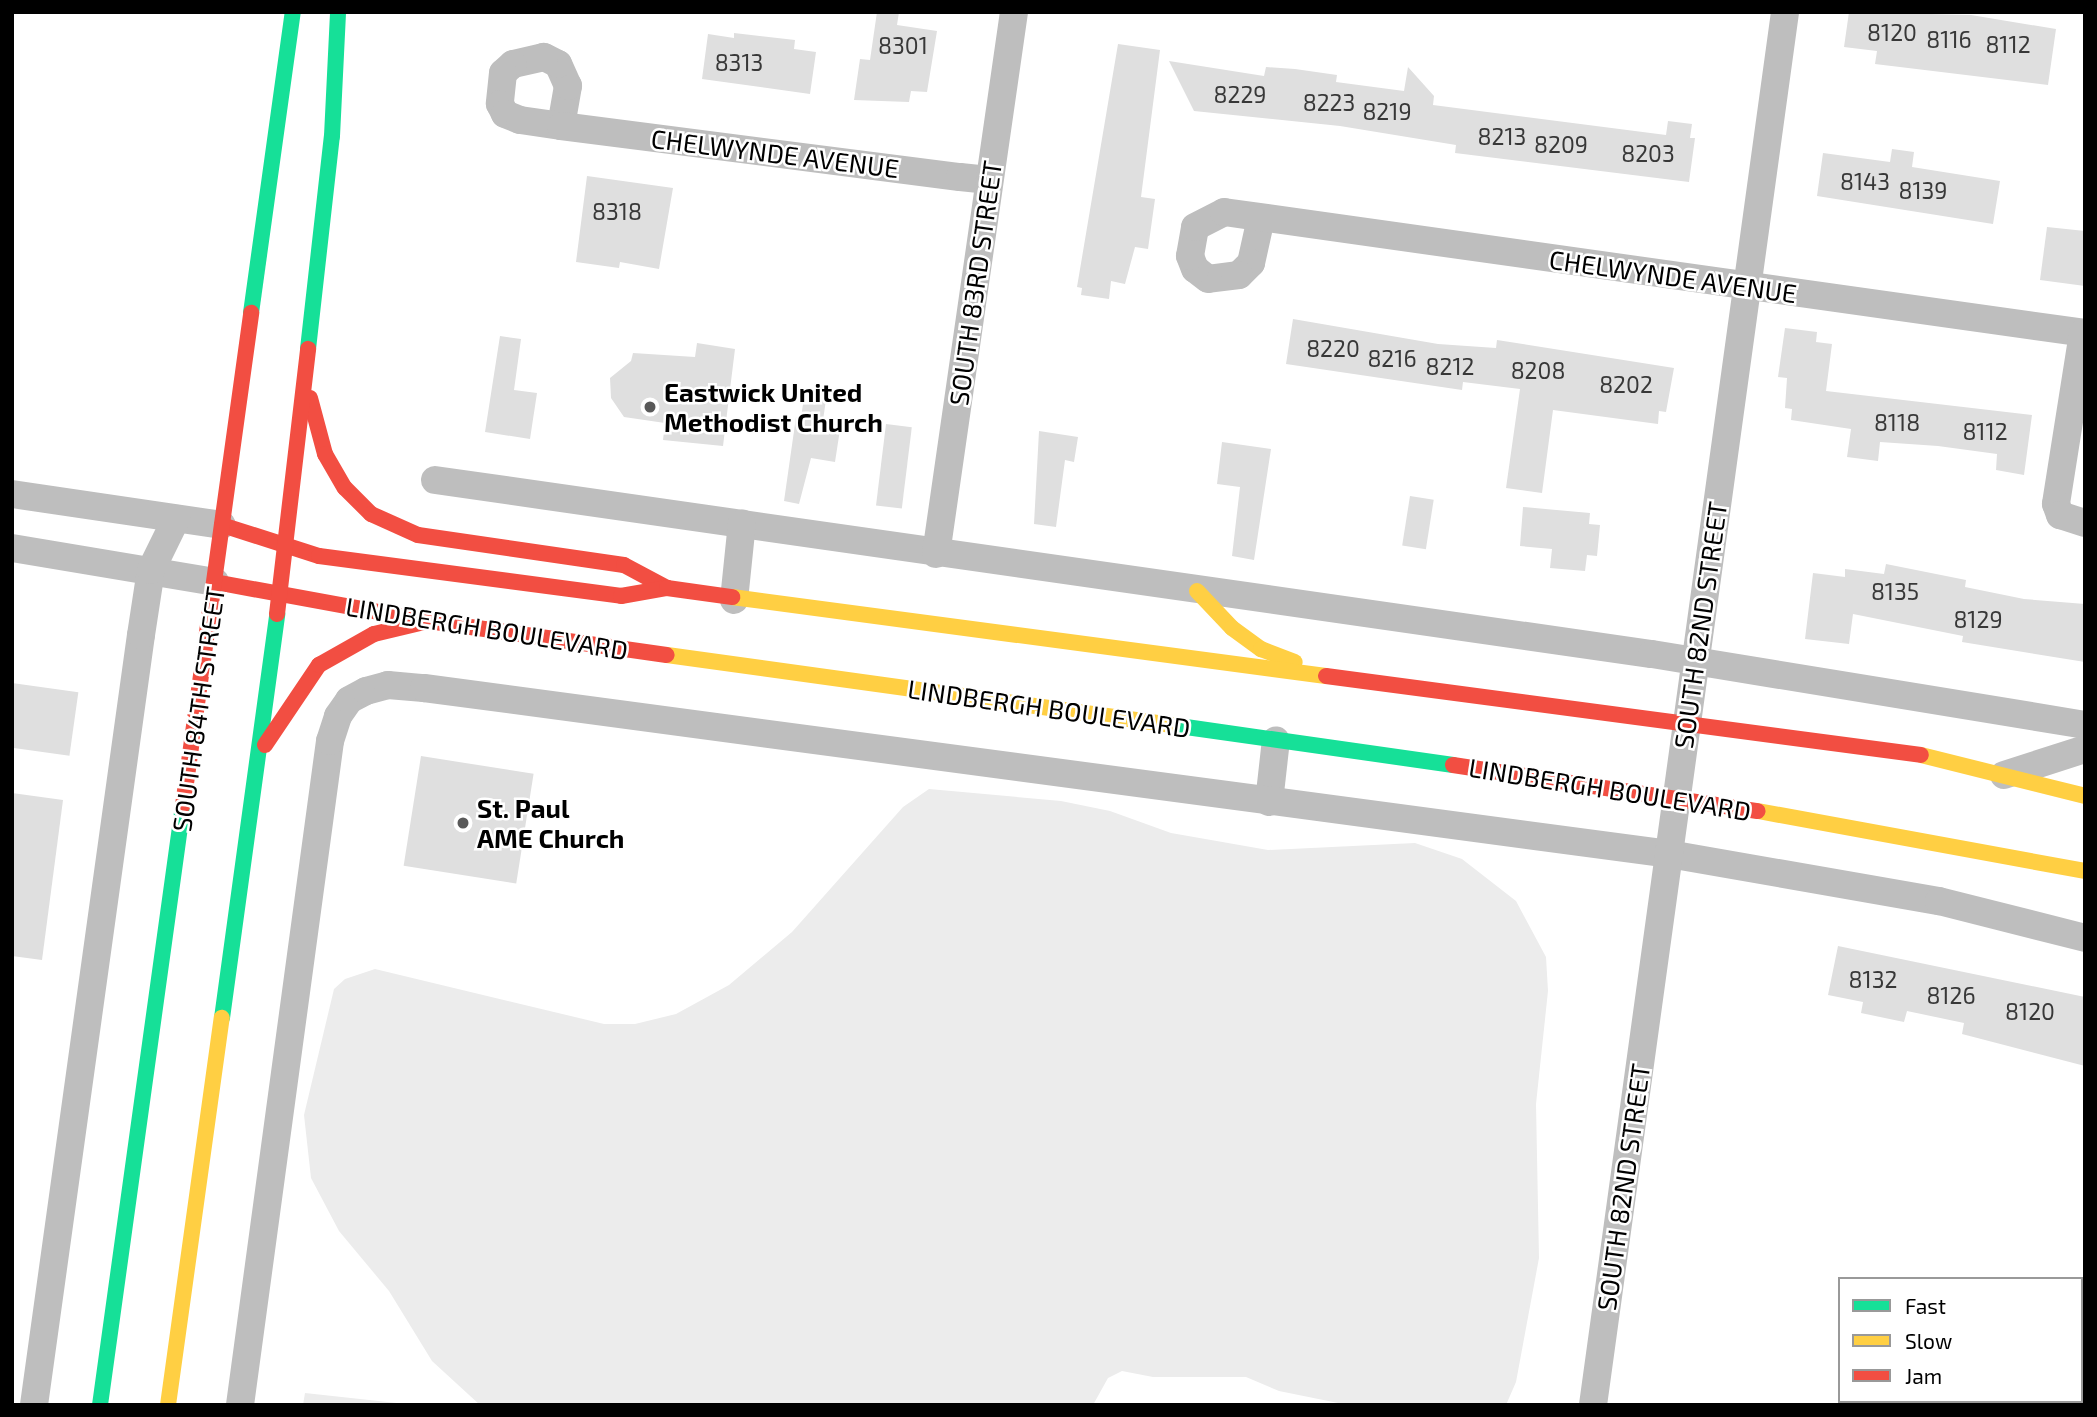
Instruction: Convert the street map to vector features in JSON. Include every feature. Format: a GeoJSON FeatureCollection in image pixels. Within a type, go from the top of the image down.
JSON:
{"type":"FeatureCollection","features":[{"type":"Feature","properties":{"kind":"main road","name":"SOUTH 84TH STREET"},"geometry":{"type":"LineString","coordinates":[[100,1405],[293,12]]}},
{"type":"Feature","properties":{"kind":"main road"},"geometry":{"type":"LineString","coordinates":[[168,1405],[280,595],[332,136],[338,12]]}},
{"type":"Feature","properties":{"kind":"main road"},"geometry":{"type":"LineString","coordinates":[[305,372],[325,454],[345,488],[371,514],[418,535],[624,565],[667,588]]}},
{"type":"Feature","properties":{"kind":"main road","name":"LINDBERGH BOULEVARD"},"geometry":{"type":"LineString","coordinates":[[222,525],[318,556],[621,596],[667,588],[734,600],[1685,727],[1916,754],[2085,796]]}},
{"type":"Feature","properties":{"kind":"main road","name":"LINDBERGH BOULEVARD"},"geometry":{"type":"LineString","coordinates":[[215,582],[428,621],[1676,796],[2085,871]]}},
{"type":"Feature","properties":{"kind":"main road"},"geometry":{"type":"LineString","coordinates":[[1197,591],[1231,628],[1261,649],[1346,681]]}},
{"type":"Feature","properties":{"kind":"main road"},"geometry":{"type":"LineString","coordinates":[[257,758],[297,691],[319,665],[363,638],[428,621]]}},
{"type":"Feature","properties":{"kind":"main road"},"geometry":{"type":"LineString","coordinates":[[176,1346],[182,1405]]}},
{"type":"Feature","properties":{"kind":"street","name":"SOUTH 83RD STREET"},"geometry":{"type":"LineString","coordinates":[[936,554],[1014,12]]}},
{"type":"Feature","properties":{"kind":"street","name":"SOUTH 82ND STREET"},"geometry":{"type":"LineString","coordinates":[[1593,1405],[1785,12]]}},
{"type":"Feature","properties":{"kind":"street","name":"CHELWYNDE AVENUE"},"geometry":{"type":"LineString","coordinates":[[561,125],[989,180]]}},
{"type":"Feature","properties":{"kind":"street","name":"CHELWYNDE AVENUE"},"geometry":{"type":"LineString","coordinates":[[1261,218],[2084,333]]}},
{"type":"Feature","properties":{"kind":"street"},"geometry":{"type":"LineString","coordinates":[[2084,333],[2056,504],[2060,515],[2085,523]]}},
{"type":"Feature","properties":{"kind":"street"},"geometry":{"type":"LineString","coordinates":[[435,480],[1694,661],[2085,725]]}},
{"type":"Feature","properties":{"kind":"street","name":"LINDBERGH BOULEVARD"},"geometry":{"type":"LineString","coordinates":[[12,494],[222,525]]}},
{"type":"Feature","properties":{"kind":"street"},"geometry":{"type":"LineString","coordinates":[[34,1405],[151,570],[176,519]]}},
{"type":"Feature","properties":{"kind":"street"},"geometry":{"type":"LineString","coordinates":[[734,600],[742,523]]}},
{"type":"Feature","properties":{"kind":"street","name":"LINDBERGH BOULEVARD"},"geometry":{"type":"LineString","coordinates":[[12,548],[215,582]]}},
{"type":"Feature","properties":{"kind":"street"},"geometry":{"type":"LineString","coordinates":[[240,1405],[330,741],[338,716],[349,700],[366,691],[388,685],[1669,854],[1939,901],[2085,938]]}},
{"type":"Feature","properties":{"kind":"street"},"geometry":{"type":"LineString","coordinates":[[1269,802],[1276,740]]}},
{"type":"Feature","properties":{"kind":"street"},"geometry":{"type":"LineString","coordinates":[[2002,776],[2085,749]]}},
{"type":"Feature","properties":{"kind":"shaded area"},"geometry":{"type":"Polygon","coordinates":[[[929,789],[1061,801],[1110,811],[1171,833],[1268,850],[1415,843],[1462,859],[1516,901],[1546,957],[1548,991],[1536,1104],[1539,1258],[1516,1382],[1506,1405],[1348,1405],[1279,1391],[1246,1377],[1153,1377],[1122,1371],[1108,1378],[1093,1405],[480,1405],[432,1361],[389,1291],[339,1231],[311,1178],[304,1115],[334,989],[345,979],[375,969],[604,1024],[635,1024],[676,1014],[729,985],[792,932],[903,807],[929,789]]]}},
{"type":"Feature","properties":{"kind":"shaded area"},"geometry":{"type":"Polygon","coordinates":[[[305,1393],[415,1405],[303,1405],[305,1393]]]}},
{"type":"Feature","properties":{"kind":"shaded area"},"geometry":{"type":"Polygon","coordinates":[[[2083,1400],[2085,1405],[1926,1405],[2083,1403],[2083,1400]]]}},
{"type":"Feature","properties":{"kind":"building"},"geometry":{"type":"Polygon","coordinates":[[[877,12],[899,12],[897,25],[937,31],[927,92],[911,91],[909,102],[854,100],[860,59],[870,60],[877,12]]]}},
{"type":"Feature","properties":{"kind":"building"},"geometry":{"type":"Polygon","coordinates":[[[1849,12],[1971,15],[2056,29],[2048,85],[1875,64],[1877,51],[1844,47],[1849,12]]]}},
{"type":"Feature","properties":{"kind":"building"},"geometry":{"type":"Polygon","coordinates":[[[734,33],[795,40],[794,49],[816,52],[810,94],[702,79],[708,34],[734,38],[734,33]]]}},
{"type":"Feature","properties":{"kind":"building"},"geometry":{"type":"Polygon","coordinates":[[[1118,44],[1160,50],[1141,197],[1155,199],[1148,249],[1135,247],[1125,284],[1111,281],[1109,299],[1081,295],[1082,288],[1077,287],[1118,44]]]}},
{"type":"Feature","properties":{"kind":"building"},"geometry":{"type":"Polygon","coordinates":[[[1169,61],[1264,76],[1266,67],[1295,69],[1337,75],[1336,82],[1404,91],[1408,67],[1434,96],[1433,105],[1666,135],[1668,121],[1692,124],[1690,138],[1695,138],[1689,182],[1455,153],[1456,145],[1340,126],[1194,111],[1169,61]]]}},
{"type":"Feature","properties":{"kind":"building"},"geometry":{"type":"Polygon","coordinates":[[[1892,149],[1914,152],[1912,167],[2000,181],[1993,224],[1817,196],[1823,153],[1890,162],[1892,149]]]}},
{"type":"Feature","properties":{"kind":"building"},"geometry":{"type":"Polygon","coordinates":[[[587,176],[673,188],[659,269],[620,262],[619,268],[576,262],[587,176]]]}},
{"type":"Feature","properties":{"kind":"building"},"geometry":{"type":"Polygon","coordinates":[[[2047,227],[2085,231],[2085,286],[2040,280],[2047,227]]]}},
{"type":"Feature","properties":{"kind":"building"},"geometry":{"type":"Polygon","coordinates":[[[1293,319],[1438,344],[1496,348],[1497,340],[1674,368],[1666,412],[1659,411],[1658,424],[1553,410],[1542,493],[1506,488],[1520,389],[1463,382],[1462,390],[1286,364],[1293,319]]]}},
{"type":"Feature","properties":{"kind":"building"},"geometry":{"type":"Polygon","coordinates":[[[1785,328],[1817,332],[1816,342],[1832,344],[1826,391],[2032,415],[2024,475],[1996,470],[1997,454],[1938,446],[1880,442],[1878,461],[1847,457],[1851,429],[1791,420],[1792,409],[1785,408],[1787,378],[1778,377],[1785,328]]]}},
{"type":"Feature","properties":{"kind":"building"},"geometry":{"type":"Polygon","coordinates":[[[500,336],[521,339],[514,390],[537,393],[530,439],[485,432],[500,336]]]}},
{"type":"Feature","properties":{"kind":"building"},"geometry":{"type":"Polygon","coordinates":[[[697,343],[735,349],[723,446],[663,440],[665,423],[624,417],[611,398],[610,378],[631,361],[633,353],[695,357],[697,343]]]}},
{"type":"Feature","properties":{"kind":"building"},"geometry":{"type":"Polygon","coordinates":[[[804,397],[826,400],[823,420],[841,423],[835,462],[811,458],[799,504],[784,501],[796,417],[801,418],[804,397]]]}},
{"type":"Feature","properties":{"kind":"building"},"geometry":{"type":"Polygon","coordinates":[[[886,424],[912,427],[902,509],[876,505],[886,424]]]}},
{"type":"Feature","properties":{"kind":"building"},"geometry":{"type":"Polygon","coordinates":[[[1039,431],[1078,437],[1074,462],[1065,460],[1056,527],[1034,524],[1039,431]]]}},
{"type":"Feature","properties":{"kind":"building"},"geometry":{"type":"Polygon","coordinates":[[[1222,442],[1271,449],[1254,560],[1232,556],[1240,487],[1217,484],[1222,442]]]}},
{"type":"Feature","properties":{"kind":"building"},"geometry":{"type":"Polygon","coordinates":[[[1410,496],[1434,500],[1426,549],[1402,545],[1410,496]]]}},
{"type":"Feature","properties":{"kind":"building"},"geometry":{"type":"Polygon","coordinates":[[[1523,507],[1590,513],[1589,524],[1600,525],[1597,556],[1587,555],[1585,571],[1550,568],[1552,549],[1520,546],[1523,507]]]}},
{"type":"Feature","properties":{"kind":"building"},"geometry":{"type":"Polygon","coordinates":[[[1886,564],[1966,580],[1965,587],[2024,599],[2085,604],[2085,662],[1962,642],[1963,636],[1853,614],[1849,644],[1805,639],[1813,573],[1845,577],[1845,569],[1884,574],[1886,564]]]}},
{"type":"Feature","properties":{"kind":"building"},"geometry":{"type":"Polygon","coordinates":[[[12,683],[78,692],[69,756],[12,748],[12,683]]]}},
{"type":"Feature","properties":{"kind":"building"},"geometry":{"type":"Polygon","coordinates":[[[421,756],[534,774],[516,883],[404,866],[421,756]]]}},
{"type":"Feature","properties":{"kind":"building"},"geometry":{"type":"Polygon","coordinates":[[[12,793],[63,800],[42,960],[12,956],[12,793]]]}},
{"type":"Feature","properties":{"kind":"building"},"geometry":{"type":"Polygon","coordinates":[[[1838,946],[2085,997],[2085,1066],[1962,1034],[1964,1023],[1907,1011],[1904,1022],[1861,1013],[1863,1002],[1828,995],[1838,946]]]}},
{"type":"Feature","properties":{"kind":"traffic: fast"},"geometry":{"type":"LineString","coordinates":[[251,313],[293,12]]}},
{"type":"Feature","properties":{"kind":"traffic: fast"},"geometry":{"type":"LineString","coordinates":[[308,349],[332,136],[338,12]]}},
{"type":"Feature","properties":{"kind":"traffic: fast"},"geometry":{"type":"LineString","coordinates":[[222,1018],[277,614]]}},
{"type":"Feature","properties":{"kind":"traffic: fast"},"geometry":{"type":"LineString","coordinates":[[1172,725],[1453,765]]}},
{"type":"Feature","properties":{"kind":"traffic: fast"},"geometry":{"type":"LineString","coordinates":[[100,1405],[183,805]]}},
{"type":"Feature","properties":{"kind":"traffic: slow"},"geometry":{"type":"LineString","coordinates":[[1197,591],[1232,628],[1261,649],[1295,662]]}},
{"type":"Feature","properties":{"kind":"traffic: slow"},"geometry":{"type":"LineString","coordinates":[[732,597],[1326,676]]}},
{"type":"Feature","properties":{"kind":"traffic: slow"},"geometry":{"type":"LineString","coordinates":[[667,655],[1172,725]]}},
{"type":"Feature","properties":{"kind":"traffic: slow"},"geometry":{"type":"LineString","coordinates":[[1921,755],[2085,796]]}},
{"type":"Feature","properties":{"kind":"traffic: slow"},"geometry":{"type":"LineString","coordinates":[[1758,811],[2085,871]]}},
{"type":"Feature","properties":{"kind":"traffic: slow"},"geometry":{"type":"LineString","coordinates":[[168,1405],[222,1018]]}},
{"type":"Feature","properties":{"kind":"traffic: jam"},"geometry":{"type":"LineString","coordinates":[[183,805],[251,313]]}},
{"type":"Feature","properties":{"kind":"traffic: jam"},"geometry":{"type":"LineString","coordinates":[[277,614],[308,349]]}},
{"type":"Feature","properties":{"kind":"traffic: jam"},"geometry":{"type":"LineString","coordinates":[[310,398],[325,454],[345,488],[371,514],[418,535],[624,565],[667,588]]}},
{"type":"Feature","properties":{"kind":"traffic: jam"},"geometry":{"type":"LineString","coordinates":[[222,525],[319,556],[621,596],[667,588],[732,597]]}},
{"type":"Feature","properties":{"kind":"traffic: jam"},"geometry":{"type":"LineString","coordinates":[[215,582],[428,621],[667,655]]}},
{"type":"Feature","properties":{"kind":"traffic: jam"},"geometry":{"type":"LineString","coordinates":[[265,745],[319,665],[374,634],[428,621]]}},
{"type":"Feature","properties":{"kind":"traffic: jam"},"geometry":{"type":"LineString","coordinates":[[1326,676],[1921,755]]}},
{"type":"Feature","properties":{"kind":"traffic: jam"},"geometry":{"type":"LineString","coordinates":[[1453,765],[1758,811]]}},
{"type":"Feature","properties":{"kind":"place","name":"Eastwick United Methodist Church"},"geometry":{"type":"Point","coordinates":[650,407]}},
{"type":"Feature","properties":{"kind":"place","name":"St. Paul AME Church"},"geometry":{"type":"Point","coordinates":[463,823]}}]}
